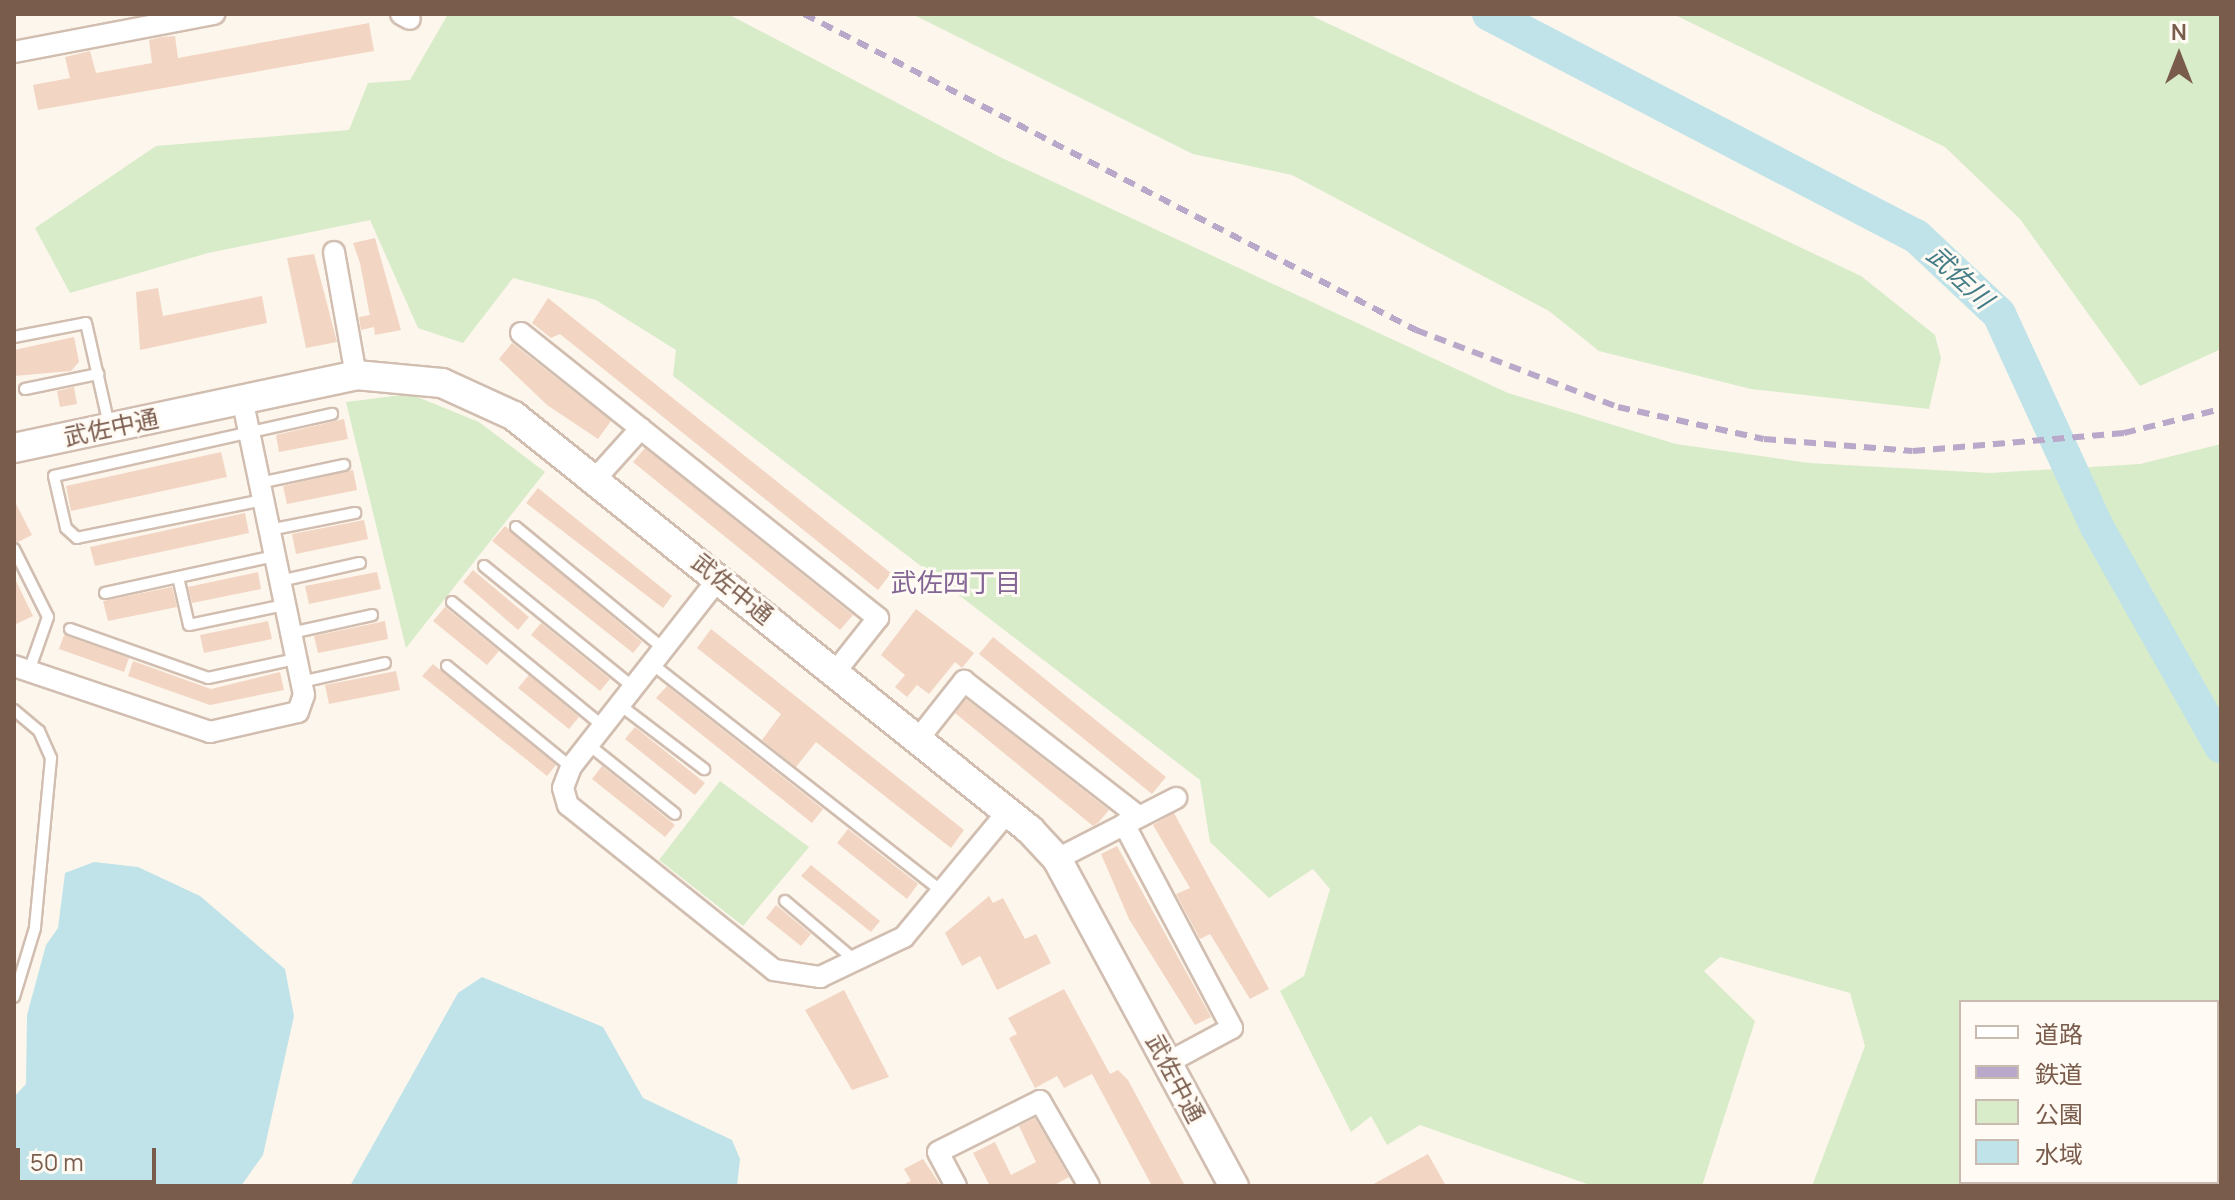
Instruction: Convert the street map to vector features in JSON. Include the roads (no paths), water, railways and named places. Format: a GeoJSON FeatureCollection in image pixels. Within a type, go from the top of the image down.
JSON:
{"type":"FeatureCollection","features":[{"type":"Feature","properties":{"kind":"street"},"geometry":{"type":"LineString","coordinates":[[14,52],[214,14]]}},
{"type":"Feature","properties":{"kind":"street"},"geometry":{"type":"LineString","coordinates":[[334,252],[356,375]]}},
{"type":"Feature","properties":{"kind":"street"},"geometry":{"type":"LineString","coordinates":[[521,333],[878,618],[836,671]]}},
{"type":"Feature","properties":{"kind":"street","name":"武佐中通"},"geometry":{"type":"LineString","coordinates":[[14,448],[356,375],[405,375],[476,394],[596,478],[1009,810],[1057,859],[1234,1186]]}},
{"type":"Feature","properties":{"kind":"street"},"geometry":{"type":"LineString","coordinates":[[22,669],[210,732],[298,712],[301,682],[242,399]]}},
{"type":"Feature","properties":{"kind":"street"},"geometry":{"type":"LineString","coordinates":[[596,478],[641,428]]}},
{"type":"Feature","properties":{"kind":"street"},"geometry":{"type":"LineString","coordinates":[[719,578],[571,767],[563,788],[568,805],[774,970],[820,977],[858,963],[904,937],[1009,810]]}},
{"type":"Feature","properties":{"kind":"street"},"geometry":{"type":"LineString","coordinates":[[919,738],[964,681],[1131,820],[1232,1028],[1167,1063]]}},
{"type":"Feature","properties":{"kind":"street"},"geometry":{"type":"LineString","coordinates":[[1057,859],[1176,798]]}},
{"type":"Feature","properties":{"kind":"street"},"geometry":{"type":"LineString","coordinates":[[956,1186],[938,1152],[1040,1101],[1089,1186]]}},
{"type":"Feature","properties":{"kind":"lane"},"geometry":{"type":"LineString","coordinates":[[14,337],[86,323],[109,427]]}},
{"type":"Feature","properties":{"kind":"lane"},"geometry":{"type":"LineString","coordinates":[[25,389],[98,374]]}},
{"type":"Feature","properties":{"kind":"lane"},"geometry":{"type":"LineString","coordinates":[[332,414],[54,476],[66,528],[77,538],[261,491],[344,465]]}},
{"type":"Feature","properties":{"kind":"lane"},"geometry":{"type":"LineString","coordinates":[[269,530],[355,513]]}},
{"type":"Feature","properties":{"kind":"lane"},"geometry":{"type":"LineString","coordinates":[[516,527],[658,656],[941,891]]}},
{"type":"Feature","properties":{"kind":"lane"},"geometry":{"type":"LineString","coordinates":[[14,549],[48,617],[22,669]]}},
{"type":"Feature","properties":{"kind":"lane"},"geometry":{"type":"LineString","coordinates":[[105,593],[275,556]]}},
{"type":"Feature","properties":{"kind":"lane"},"geometry":{"type":"LineString","coordinates":[[280,581],[360,563]]}},
{"type":"Feature","properties":{"kind":"lane"},"geometry":{"type":"LineString","coordinates":[[484,566],[634,688]]}},
{"type":"Feature","properties":{"kind":"lane"},"geometry":{"type":"LineString","coordinates":[[178,577],[189,625],[285,605]]}},
{"type":"Feature","properties":{"kind":"lane"},"geometry":{"type":"LineString","coordinates":[[452,602],[603,726]]}},
{"type":"Feature","properties":{"kind":"lane"},"geometry":{"type":"LineString","coordinates":[[291,633],[372,615]]}},
{"type":"Feature","properties":{"kind":"lane"},"geometry":{"type":"LineString","coordinates":[[70,629],[208,678],[296,659]]}},
{"type":"Feature","properties":{"kind":"lane"},"geometry":{"type":"LineString","coordinates":[[301,682],[385,663]]}},
{"type":"Feature","properties":{"kind":"lane"},"geometry":{"type":"LineString","coordinates":[[447,666],[571,767]]}},
{"type":"Feature","properties":{"kind":"lane"},"geometry":{"type":"LineString","coordinates":[[620,705],[704,769]]}},
{"type":"Feature","properties":{"kind":"lane"},"geometry":{"type":"LineString","coordinates":[[14,710],[39,731],[51,758],[35,928],[14,997]]}},
{"type":"Feature","properties":{"kind":"lane"},"geometry":{"type":"LineString","coordinates":[[589,745],[675,814]]}},
{"type":"Feature","properties":{"kind":"lane"},"geometry":{"type":"LineString","coordinates":[[785,901],[858,963]]}},
{"type":"Feature","properties":{"kind":"water"},"geometry":{"type":"Polygon","coordinates":[[[94,862],[138,867],[200,896],[285,969],[294,1016],[263,1155],[241,1186],[14,1186],[14,1097],[26,1084],[27,1015],[46,945],[58,928],[65,873],[94,862]]]}},
{"type":"Feature","properties":{"kind":"water"},"geometry":{"type":"Polygon","coordinates":[[[482,977],[603,1027],[643,1098],[732,1140],[740,1159],[737,1186],[350,1186],[458,993],[482,977]]]}},
{"type":"Feature","properties":{"kind":"waterway","name":"武佐川"},"geometry":{"type":"LineString","coordinates":[[1489,14],[1916,236],[1999,314],[2097,527],[2221,746]]}},
{"type":"Feature","properties":{"kind":"railway"},"geometry":{"type":"LineString","coordinates":[[804,14],[1416,330],[1618,407],[1764,439],[1913,451],[2124,433],[2221,409]]}},
{"type":"Feature","properties":{"kind":"district","name":"武佐四丁目"},"geometry":{"type":"Point","coordinates":[956,583]}}]}
